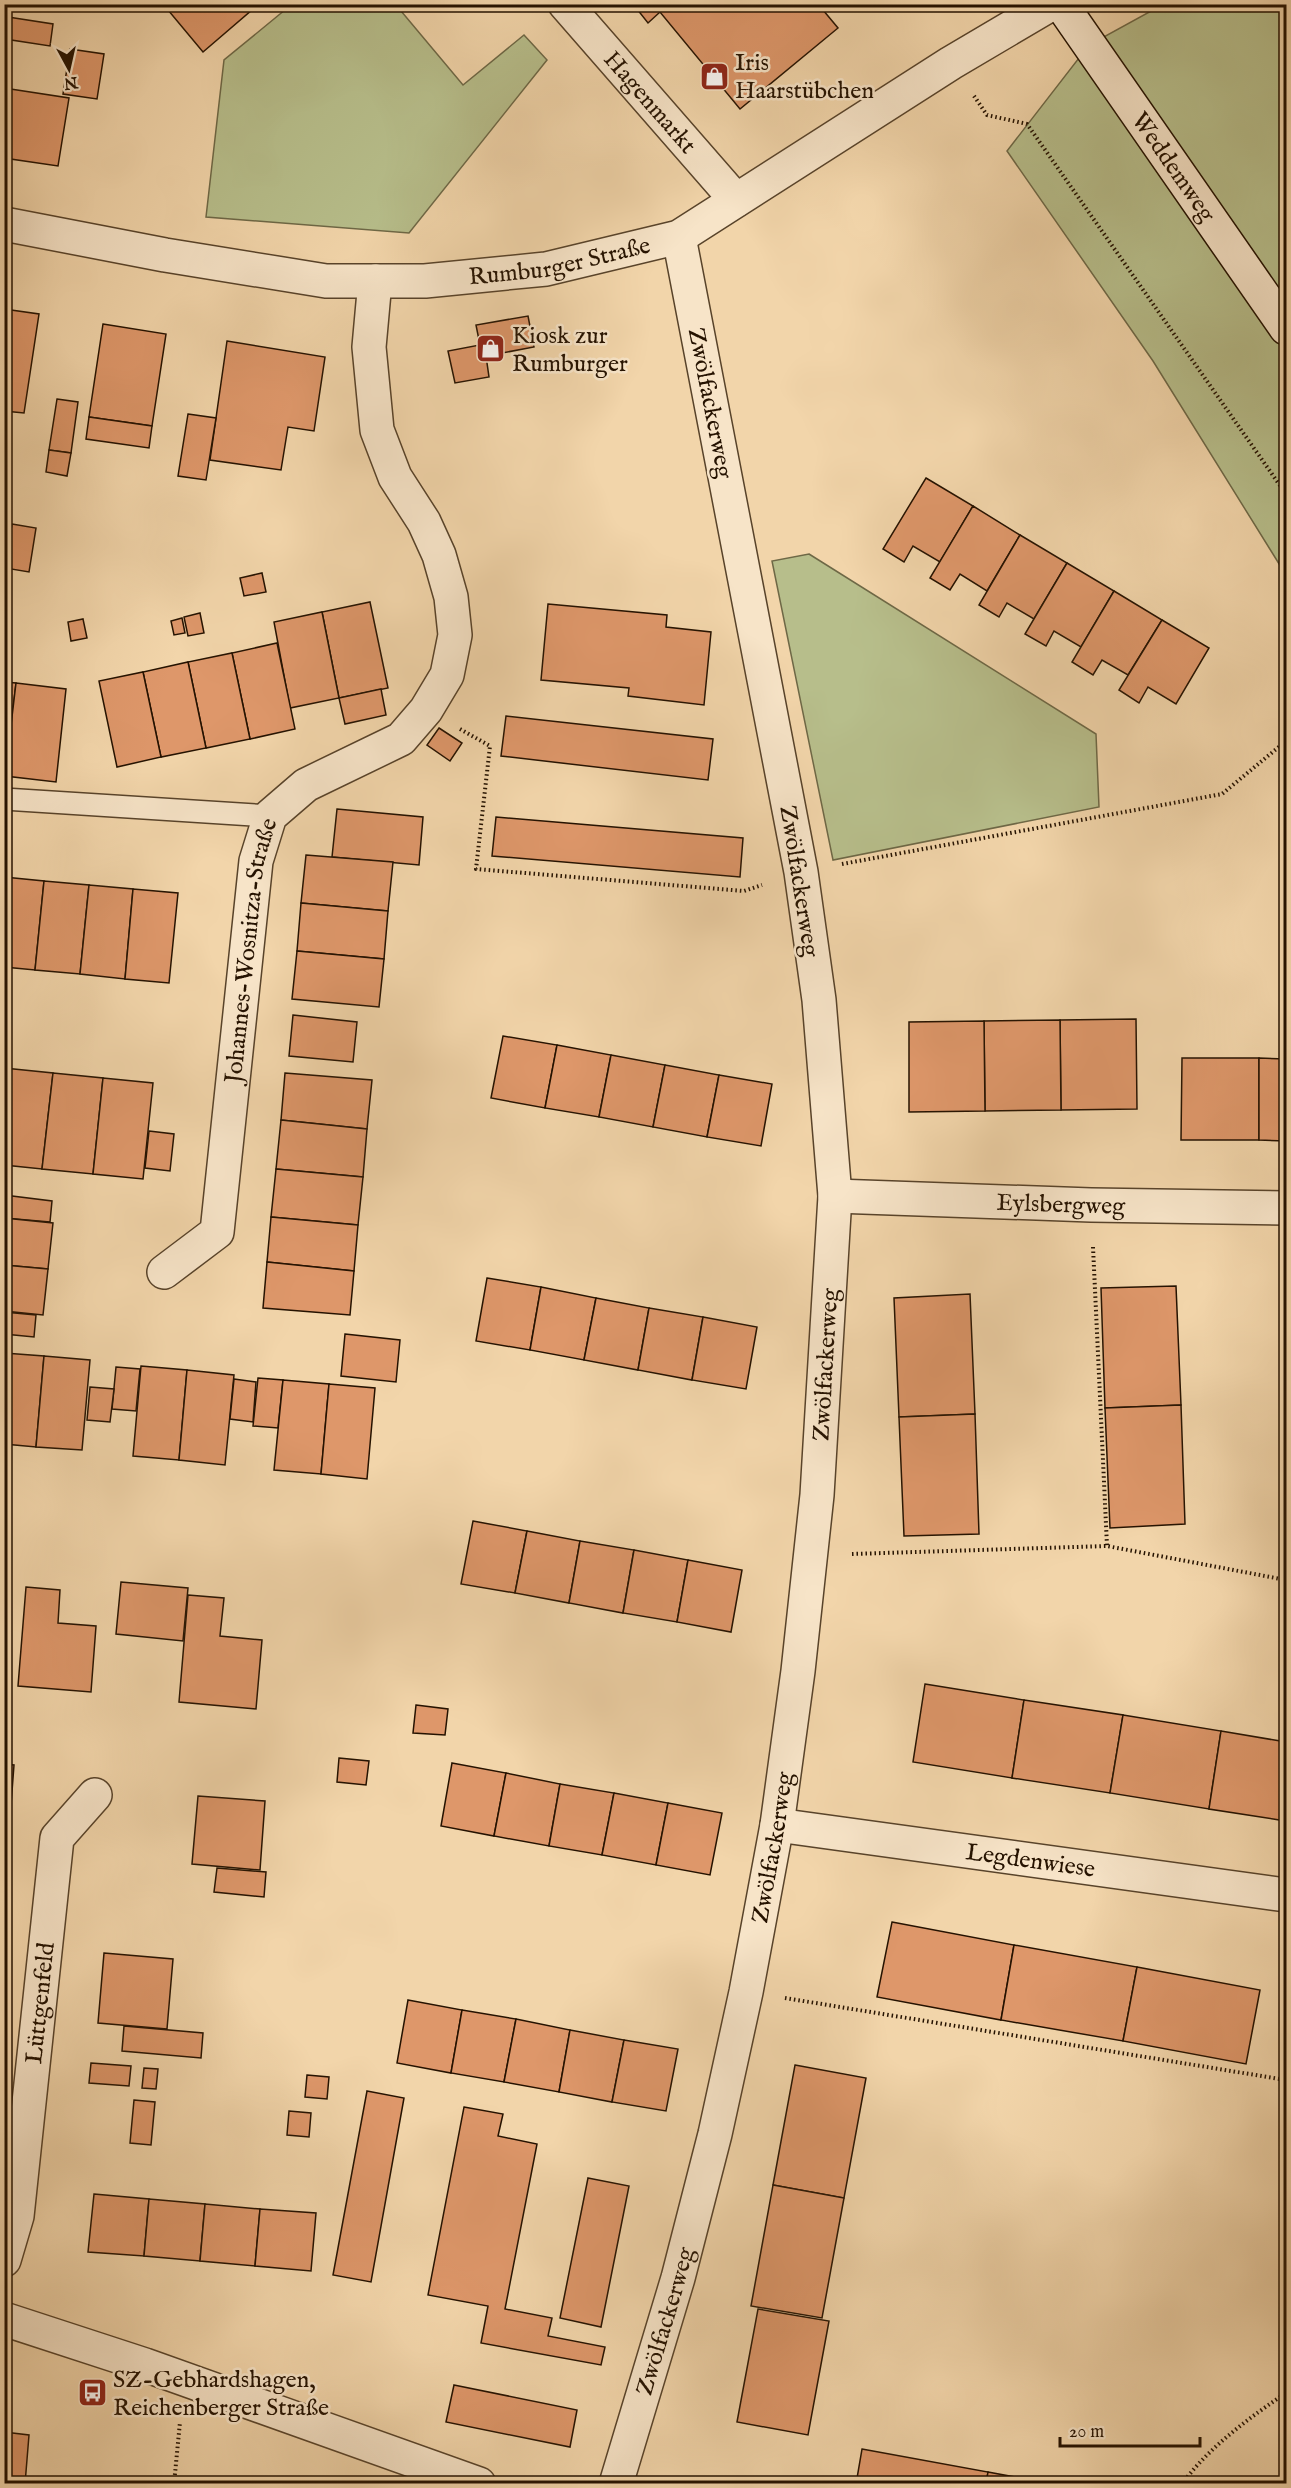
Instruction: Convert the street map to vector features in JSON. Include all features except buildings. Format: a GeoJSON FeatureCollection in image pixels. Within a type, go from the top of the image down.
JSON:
{"type":"FeatureCollection","features":[{"type":"Feature","properties":{"kind":"street","name":"Hagenmarkt"},"geometry":{"type":"LineString","coordinates":[[565,4],[736,200]]}},
{"type":"Feature","properties":{"kind":"street","name":"Rumburger Straße"},"geometry":{"type":"LineString","coordinates":[[4,224],[165,255],[326,281],[424,281],[546,269],[679,237],[951,63],[1052,4]]}},
{"type":"Feature","properties":{"kind":"street","name":"Weddemweg"},"geometry":{"type":"LineString","coordinates":[[1061,4],[1287,328]]}},
{"type":"Feature","properties":{"kind":"street","name":"Zwölfackerweg"},"geometry":{"type":"LineString","coordinates":[[616,2484],[678,2278],[715,2134],[746,1992],[777,1825],[818,1495],[835,1196],[819,1000],[801,872],[679,237]]}},
{"type":"Feature","properties":{"kind":"street","name":"Johannes-Wosnitza-Straße"},"geometry":{"type":"LineString","coordinates":[[164,1272],[217,1232],[256,861],[270,816],[306,785],[401,739],[426,710],[447,675],[455,635],[451,597],[440,555],[424,522],[395,477],[377,430],[369,348],[375,281]]}},
{"type":"Feature","properties":{"kind":"street","name":"Eylsbergweg"},"geometry":{"type":"LineString","coordinates":[[835,1196],[1091,1205],[1287,1208]]}},
{"type":"Feature","properties":{"kind":"street","name":"Lüttgenfeld"},"geometry":{"type":"LineString","coordinates":[[4,2260],[17,2216],[57,1838],[95,1795]]}},
{"type":"Feature","properties":{"kind":"street","name":"Legdenwiese"},"geometry":{"type":"LineString","coordinates":[[777,1825],[1287,1895]]}},
{"type":"Feature","properties":{"kind":"street"},"geometry":{"type":"LineString","coordinates":[[4,2319],[184,2378],[480,2484]]}},
{"type":"Feature","properties":{"kind":"lane"},"geometry":{"type":"LineString","coordinates":[[4,799],[270,816]]}},
{"type":"Feature","properties":{"kind":"path"},"geometry":{"type":"LineString","coordinates":[[951,63],[987,115],[1027,124],[1287,494]]}},
{"type":"Feature","properties":{"kind":"path"},"geometry":{"type":"LineString","coordinates":[[426,710],[490,746],[476,869],[744,891],[801,872],[1222,794],[1287,741]]}},
{"type":"Feature","properties":{"kind":"path"},"geometry":{"type":"LineString","coordinates":[[1091,1205],[1107,1546]]}},
{"type":"Feature","properties":{"kind":"path"},"geometry":{"type":"LineString","coordinates":[[811,1555],[1107,1546],[1287,1580]]}},
{"type":"Feature","properties":{"kind":"path"},"geometry":{"type":"LineString","coordinates":[[746,1992],[1287,2080]]}},
{"type":"Feature","properties":{"kind":"path"},"geometry":{"type":"LineString","coordinates":[[174,2484],[184,2378]]}},
{"type":"Feature","properties":{"kind":"path"},"geometry":{"type":"LineString","coordinates":[[1182,2484],[1191,2471],[1232,2434],[1287,2393]]}},
{"type":"Feature","properties":{"kind":"green space"},"geometry":{"type":"Polygon","coordinates":[[[291,5],[396,5],[463,85],[524,35],[547,60],[409,233],[206,217],[224,60],[291,5]]]}},
{"type":"Feature","properties":{"kind":"green space"},"geometry":{"type":"Polygon","coordinates":[[[1162,5],[1286,5],[1286,575],[1153,361],[1007,151],[1089,45],[1162,5]]]}},
{"type":"Feature","properties":{"kind":"green space"},"geometry":{"type":"Polygon","coordinates":[[[809,554],[1096,734],[1099,807],[833,860],[772,561],[809,554]]]}},
{"type":"Feature","properties":{"kind":"place","name":"Iris Haarstübchen"},"geometry":{"type":"Point","coordinates":[714,76]}},
{"type":"Feature","properties":{"kind":"place","name":"Kiosk zur Rumburger"},"geometry":{"type":"Point","coordinates":[491,349]}},
{"type":"Feature","properties":{"kind":"place","name":"SZ-Gebhardshagen, Reichenberger Straße"},"geometry":{"type":"Point","coordinates":[92,2393]}}]}
